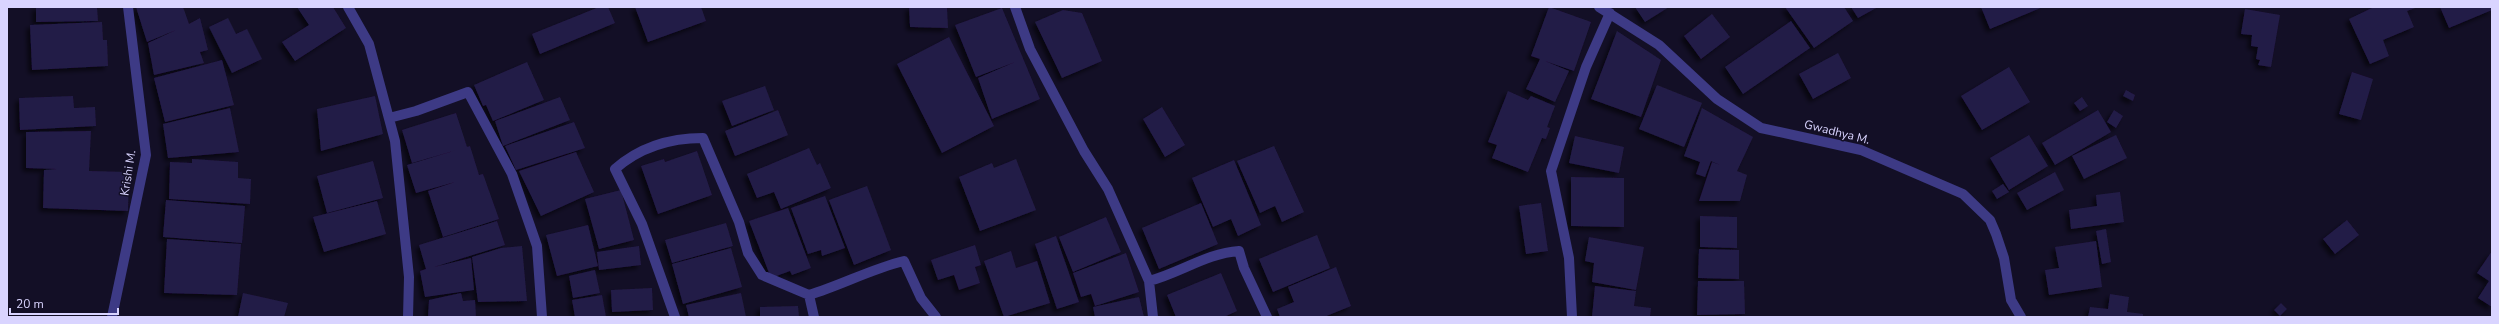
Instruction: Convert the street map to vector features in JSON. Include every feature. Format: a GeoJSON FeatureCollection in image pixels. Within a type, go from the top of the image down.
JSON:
{"type":"FeatureCollection","features":[{"type":"Feature","properties":{"kind":"street","name":"Krishi M."},"geometry":{"type":"LineString","coordinates":[[112,317],[146,155],[128,7]]}},
{"type":"Feature","properties":{"kind":"street"},"geometry":{"type":"LineString","coordinates":[[348,7],[369,44],[395,141],[402,191],[409,276],[408,317]]}},
{"type":"Feature","properties":{"kind":"street"},"geometry":{"type":"LineString","coordinates":[[1015,7],[1030,49],[1084,151],[1108,188],[1149,281],[1153,317]]}},
{"type":"Feature","properties":{"kind":"street","name":"Gwadhya M."},"geometry":{"type":"LineString","coordinates":[[1599,7],[1659,45],[1717,99],[1761,128],[1861,150],[1963,194],[1990,220],[2004,258],[2011,300],[2020,317]]}},
{"type":"Feature","properties":{"kind":"street"},"geometry":{"type":"LineString","coordinates":[[1572,317],[1568,258],[1551,171],[1586,67],[1610,13]]}},
{"type":"Feature","properties":{"kind":"street"},"geometry":{"type":"LineString","coordinates":[[389,118],[416,111],[468,92],[512,174],[537,246],[542,317]]}},
{"type":"Feature","properties":{"kind":"street"},"geometry":{"type":"LineString","coordinates":[[675,317],[642,224],[614,169],[624,161],[659,143],[682,138],[703,138],[739,222],[748,253],[762,275],[809,295],[833,288],[878,267],[904,261],[921,298],[936,317]]}},
{"type":"Feature","properties":{"kind":"street"},"geometry":{"type":"LineString","coordinates":[[1149,281],[1169,276],[1223,252],[1239,251],[1244,268],[1267,317]]}},
{"type":"Feature","properties":{"kind":"street"},"geometry":{"type":"LineString","coordinates":[[809,295],[814,317]]}},
{"type":"Feature","properties":{"kind":"building"},"geometry":{"type":"Polygon","coordinates":[[[36,7],[97,7],[98,21],[36,22],[36,7]]]}},
{"type":"Feature","properties":{"kind":"building"},"geometry":{"type":"Polygon","coordinates":[[[136,7],[183,7],[189,24],[200,18],[208,50],[200,52],[204,63],[154,75],[148,43],[176,30],[147,42],[136,7]]]}},
{"type":"Feature","properties":{"kind":"building"},"geometry":{"type":"Polygon","coordinates":[[[297,7],[333,7],[346,28],[295,61],[282,42],[309,25],[297,7]]]}},
{"type":"Feature","properties":{"kind":"building"},"geometry":{"type":"Polygon","coordinates":[[[599,7],[608,7],[615,23],[540,54],[532,34],[599,7]]]}},
{"type":"Feature","properties":{"kind":"building"},"geometry":{"type":"Polygon","coordinates":[[[635,7],[701,7],[706,21],[648,42],[635,7]]]}},
{"type":"Feature","properties":{"kind":"building"},"geometry":{"type":"Polygon","coordinates":[[[909,7],[947,7],[948,28],[910,27],[909,7]]]}},
{"type":"Feature","properties":{"kind":"building"},"geometry":{"type":"Polygon","coordinates":[[[1549,7],[1591,22],[1574,71],[1545,61],[1569,71],[1555,102],[1526,89],[1540,59],[1531,56],[1549,7]]]}},
{"type":"Feature","properties":{"kind":"building"},"geometry":{"type":"Polygon","coordinates":[[[1635,7],[1669,7],[1645,22],[1635,7]]]}},
{"type":"Feature","properties":{"kind":"building"},"geometry":{"type":"Polygon","coordinates":[[[1785,7],[1844,7],[1853,21],[1814,48],[1785,7]]]}},
{"type":"Feature","properties":{"kind":"building"},"geometry":{"type":"Polygon","coordinates":[[[1851,7],[1878,7],[1858,18],[1851,7]]]}},
{"type":"Feature","properties":{"kind":"building"},"geometry":{"type":"Polygon","coordinates":[[[1981,7],[2043,7],[1990,29],[1981,7]]]}},
{"type":"Feature","properties":{"kind":"building"},"geometry":{"type":"Polygon","coordinates":[[[2374,7],[2418,7],[2407,11],[2414,27],[2383,40],[2389,56],[2370,64],[2349,19],[2374,7]]]}},
{"type":"Feature","properties":{"kind":"building"},"geometry":{"type":"Polygon","coordinates":[[[2440,7],[2492,7],[2492,10],[2449,28],[2440,7]]]}},
{"type":"Feature","properties":{"kind":"building"},"geometry":{"type":"Polygon","coordinates":[[[1002,8],[1040,99],[992,119],[978,78],[1015,62],[976,77],[955,25],[1002,8]]]}},
{"type":"Feature","properties":{"kind":"building"},"geometry":{"type":"Polygon","coordinates":[[[2245,9],[2280,15],[2271,67],[2258,65],[2260,60],[2256,59],[2258,47],[2251,46],[2252,35],[2241,34],[2245,9]]]}},
{"type":"Feature","properties":{"kind":"building"},"geometry":{"type":"Polygon","coordinates":[[[1063,10],[1082,13],[1102,61],[1062,78],[1035,22],[1063,10]]]}},
{"type":"Feature","properties":{"kind":"building"},"geometry":{"type":"Polygon","coordinates":[[[1712,14],[1730,37],[1701,59],[1684,36],[1712,14]]]}},
{"type":"Feature","properties":{"kind":"building"},"geometry":{"type":"Polygon","coordinates":[[[228,18],[236,34],[247,29],[262,59],[232,73],[209,27],[228,18]]]}},
{"type":"Feature","properties":{"kind":"building"},"geometry":{"type":"Polygon","coordinates":[[[1791,21],[1810,48],[1743,94],[1725,67],[1791,21]]]}},
{"type":"Feature","properties":{"kind":"building"},"geometry":{"type":"Polygon","coordinates":[[[102,22],[103,40],[107,40],[108,66],[32,70],[30,25],[102,22]]]}},
{"type":"Feature","properties":{"kind":"building"},"geometry":{"type":"Polygon","coordinates":[[[1617,31],[1661,60],[1641,117],[1591,99],[1617,31]]]}},
{"type":"Feature","properties":{"kind":"building"},"geometry":{"type":"Polygon","coordinates":[[[949,37],[994,126],[942,153],[897,64],[949,37]]]}},
{"type":"Feature","properties":{"kind":"building"},"geometry":{"type":"Polygon","coordinates":[[[1838,53],[1851,78],[1813,99],[1799,74],[1838,53]]]}},
{"type":"Feature","properties":{"kind":"building"},"geometry":{"type":"Polygon","coordinates":[[[222,60],[234,105],[165,122],[154,78],[222,60]]]}},
{"type":"Feature","properties":{"kind":"building"},"geometry":{"type":"Polygon","coordinates":[[[527,62],[544,100],[493,121],[486,105],[483,106],[474,85],[527,62]]]}},
{"type":"Feature","properties":{"kind":"building"},"geometry":{"type":"Polygon","coordinates":[[[2009,67],[2030,102],[1982,130],[1961,96],[2009,67]]]}},
{"type":"Feature","properties":{"kind":"building"},"geometry":{"type":"Polygon","coordinates":[[[2352,72],[2373,79],[2361,120],[2339,114],[2352,72]]]}},
{"type":"Feature","properties":{"kind":"building"},"geometry":{"type":"Polygon","coordinates":[[[1657,85],[1702,103],[1684,147],[1639,129],[1657,85]]]}},
{"type":"Feature","properties":{"kind":"building"},"geometry":{"type":"Polygon","coordinates":[[[765,86],[774,110],[732,126],[722,101],[765,86]]]}},
{"type":"Feature","properties":{"kind":"building"},"geometry":{"type":"Polygon","coordinates":[[[2126,90],[2135,95],[2133,101],[2123,96],[2126,90]]]}},
{"type":"Feature","properties":{"kind":"building"},"geometry":{"type":"Polygon","coordinates":[[[1508,91],[1528,100],[1531,96],[1555,106],[1547,127],[1550,128],[1546,139],[1542,138],[1528,172],[1492,158],[1497,145],[1488,142],[1508,91]]]}},
{"type":"Feature","properties":{"kind":"building"},"geometry":{"type":"Polygon","coordinates":[[[73,96],[74,108],[95,107],[96,126],[20,130],[19,98],[73,96]]]}},
{"type":"Feature","properties":{"kind":"building"},"geometry":{"type":"Polygon","coordinates":[[[375,96],[383,134],[321,151],[317,109],[375,96]]]}},
{"type":"Feature","properties":{"kind":"building"},"geometry":{"type":"Polygon","coordinates":[[[560,97],[570,120],[503,146],[495,121],[560,97]]]}},
{"type":"Feature","properties":{"kind":"building"},"geometry":{"type":"Polygon","coordinates":[[[2082,97],[2088,106],[2080,111],[2074,103],[2082,97]]]}},
{"type":"Feature","properties":{"kind":"building"},"geometry":{"type":"Polygon","coordinates":[[[1162,107],[1185,145],[1165,157],[1143,119],[1162,107]]]}},
{"type":"Feature","properties":{"kind":"building"},"geometry":{"type":"Polygon","coordinates":[[[230,108],[239,152],[168,158],[163,124],[230,108]]]}},
{"type":"Feature","properties":{"kind":"building"},"geometry":{"type":"Polygon","coordinates":[[[1702,108],[1753,137],[1737,171],[1747,175],[1740,201],[1699,201],[1712,162],[1720,165],[1711,161],[1705,177],[1696,174],[1700,162],[1684,156],[1702,108]]]}},
{"type":"Feature","properties":{"kind":"building"},"geometry":{"type":"Polygon","coordinates":[[[778,110],[788,135],[735,156],[725,131],[778,110]]]}},
{"type":"Feature","properties":{"kind":"building"},"geometry":{"type":"Polygon","coordinates":[[[2098,110],[2111,132],[2055,165],[2042,143],[2098,110]]]}},
{"type":"Feature","properties":{"kind":"building"},"geometry":{"type":"Polygon","coordinates":[[[2114,110],[2123,116],[2116,128],[2107,122],[2114,110]]]}},
{"type":"Feature","properties":{"kind":"building"},"geometry":{"type":"Polygon","coordinates":[[[456,113],[467,147],[412,163],[402,130],[456,113]]]}},
{"type":"Feature","properties":{"kind":"building"},"geometry":{"type":"Polygon","coordinates":[[[574,122],[585,148],[516,170],[505,146],[574,122]]]}},
{"type":"Feature","properties":{"kind":"building"},"geometry":{"type":"Polygon","coordinates":[[[91,131],[89,171],[129,172],[128,211],[43,208],[44,170],[57,169],[26,168],[26,132],[91,131]]]}},
{"type":"Feature","properties":{"kind":"building"},"geometry":{"type":"Polygon","coordinates":[[[2029,135],[2048,166],[2009,190],[1990,158],[2029,135]]]}},
{"type":"Feature","properties":{"kind":"building"},"geometry":{"type":"Polygon","coordinates":[[[2116,135],[2127,158],[2084,179],[2072,156],[2116,135]]]}},
{"type":"Feature","properties":{"kind":"building"},"geometry":{"type":"Polygon","coordinates":[[[1575,136],[1624,147],[1619,173],[1569,163],[1575,136]]]}},
{"type":"Feature","properties":{"kind":"building"},"geometry":{"type":"Polygon","coordinates":[[[470,146],[479,175],[483,174],[499,219],[443,237],[428,191],[455,182],[416,193],[407,165],[470,146]]]}},
{"type":"Feature","properties":{"kind":"building"},"geometry":{"type":"Polygon","coordinates":[[[1274,146],[1304,212],[1282,222],[1275,206],[1260,213],[1237,161],[1274,146]]]}},
{"type":"Feature","properties":{"kind":"building"},"geometry":{"type":"Polygon","coordinates":[[[809,148],[817,165],[820,163],[831,188],[781,209],[774,192],[757,198],[747,174],[809,148]]]}},
{"type":"Feature","properties":{"kind":"building"},"geometry":{"type":"Polygon","coordinates":[[[697,151],[712,195],[658,214],[641,166],[664,159],[665,162],[697,151]]]}},
{"type":"Feature","properties":{"kind":"building"},"geometry":{"type":"Polygon","coordinates":[[[576,152],[594,192],[541,216],[519,171],[576,152]]]}},
{"type":"Feature","properties":{"kind":"building"},"geometry":{"type":"Polygon","coordinates":[[[192,159],[238,162],[238,178],[251,179],[250,204],[169,199],[170,162],[192,163],[192,159]]]}},
{"type":"Feature","properties":{"kind":"building"},"geometry":{"type":"Polygon","coordinates":[[[1016,159],[1036,210],[980,231],[959,177],[992,163],[994,168],[1016,159]]]}},
{"type":"Feature","properties":{"kind":"building"},"geometry":{"type":"Polygon","coordinates":[[[1234,160],[1261,225],[1238,236],[1231,219],[1213,227],[1192,178],[1234,160]]]}},
{"type":"Feature","properties":{"kind":"building"},"geometry":{"type":"Polygon","coordinates":[[[373,161],[383,198],[327,213],[317,176],[373,161]]]}},
{"type":"Feature","properties":{"kind":"building"},"geometry":{"type":"Polygon","coordinates":[[[2055,172],[2064,190],[2027,210],[2017,193],[2055,172]]]}},
{"type":"Feature","properties":{"kind":"building"},"geometry":{"type":"Polygon","coordinates":[[[1571,177],[1624,178],[1624,227],[1571,226],[1571,177]]]}},
{"type":"Feature","properties":{"kind":"building"},"geometry":{"type":"Polygon","coordinates":[[[2003,184],[2009,192],[1997,199],[1992,191],[2003,184]]]}},
{"type":"Feature","properties":{"kind":"building"},"geometry":{"type":"Polygon","coordinates":[[[867,186],[891,250],[854,265],[829,200],[867,186]]]}},
{"type":"Feature","properties":{"kind":"building"},"geometry":{"type":"Polygon","coordinates":[[[621,190],[634,240],[599,249],[585,199],[621,190]]]}},
{"type":"Feature","properties":{"kind":"building"},"geometry":{"type":"Polygon","coordinates":[[[2120,192],[2124,222],[2071,229],[2069,210],[2097,206],[2096,195],[2120,192]]]}},
{"type":"Feature","properties":{"kind":"building"},"geometry":{"type":"Polygon","coordinates":[[[825,196],[845,248],[822,256],[821,250],[808,254],[791,208],[825,196]]]}},
{"type":"Feature","properties":{"kind":"building"},"geometry":{"type":"Polygon","coordinates":[[[166,200],[245,206],[242,243],[163,237],[166,200]]]}},
{"type":"Feature","properties":{"kind":"building"},"geometry":{"type":"Polygon","coordinates":[[[377,201],[386,234],[324,252],[313,217],[377,201]]]}},
{"type":"Feature","properties":{"kind":"building"},"geometry":{"type":"Polygon","coordinates":[[[1201,203],[1218,244],[1159,269],[1142,228],[1201,203]]]}},
{"type":"Feature","properties":{"kind":"building"},"geometry":{"type":"Polygon","coordinates":[[[1541,203],[1548,251],[1526,254],[1519,206],[1541,203]]]}},
{"type":"Feature","properties":{"kind":"building"},"geometry":{"type":"Polygon","coordinates":[[[788,208],[811,268],[792,275],[790,271],[771,278],[749,221],[788,208]]]}},
{"type":"Feature","properties":{"kind":"building"},"geometry":{"type":"Polygon","coordinates":[[[1700,216],[1737,217],[1737,248],[1700,247],[1700,216]]]}},
{"type":"Feature","properties":{"kind":"building"},"geometry":{"type":"Polygon","coordinates":[[[1106,217],[1121,252],[1073,272],[1059,237],[1106,217]]]}},
{"type":"Feature","properties":{"kind":"building"},"geometry":{"type":"Polygon","coordinates":[[[2347,220],[2359,235],[2335,254],[2323,239],[2347,220]]]}},
{"type":"Feature","properties":{"kind":"building"},"geometry":{"type":"Polygon","coordinates":[[[497,221],[505,245],[434,267],[471,258],[474,290],[425,297],[420,271],[426,269],[419,245],[497,221]]]}},
{"type":"Feature","properties":{"kind":"building"},"geometry":{"type":"Polygon","coordinates":[[[726,223],[733,246],[672,263],[665,240],[726,223]]]}},
{"type":"Feature","properties":{"kind":"building"},"geometry":{"type":"Polygon","coordinates":[[[588,225],[598,266],[557,276],[546,235],[588,225]]]}},
{"type":"Feature","properties":{"kind":"building"},"geometry":{"type":"Polygon","coordinates":[[[2106,229],[2111,262],[2102,264],[2096,231],[2106,229]]]}},
{"type":"Feature","properties":{"kind":"building"},"geometry":{"type":"Polygon","coordinates":[[[1317,235],[1330,268],[1273,292],[1259,259],[1317,235]]]}},
{"type":"Feature","properties":{"kind":"building"},"geometry":{"type":"Polygon","coordinates":[[[1056,236],[1079,302],[1057,309],[1035,244],[1056,236]]]}},
{"type":"Feature","properties":{"kind":"building"},"geometry":{"type":"Polygon","coordinates":[[[1589,237],[1644,247],[1636,290],[1592,282],[1594,263],[1585,261],[1589,237]]]}},
{"type":"Feature","properties":{"kind":"building"},"geometry":{"type":"Polygon","coordinates":[[[167,239],[241,244],[237,295],[164,293],[167,239]]]}},
{"type":"Feature","properties":{"kind":"building"},"geometry":{"type":"Polygon","coordinates":[[[2096,241],[2102,287],[2049,295],[2045,270],[2059,268],[2055,247],[2096,241]]]}},
{"type":"Feature","properties":{"kind":"building"},"geometry":{"type":"Polygon","coordinates":[[[975,245],[981,265],[975,267],[980,283],[959,290],[954,275],[938,280],[931,260],[975,245]]]}},
{"type":"Feature","properties":{"kind":"building"},"geometry":{"type":"Polygon","coordinates":[[[522,246],[527,301],[478,302],[472,257],[501,248],[522,246]]]}},
{"type":"Feature","properties":{"kind":"building"},"geometry":{"type":"Polygon","coordinates":[[[639,246],[641,265],[599,270],[597,252],[639,246]]]}},
{"type":"Feature","properties":{"kind":"building"},"geometry":{"type":"Polygon","coordinates":[[[731,248],[742,287],[683,304],[672,264],[731,248]]]}},
{"type":"Feature","properties":{"kind":"building"},"geometry":{"type":"Polygon","coordinates":[[[1699,249],[1739,250],[1739,279],[1698,278],[1699,249]]]}},
{"type":"Feature","properties":{"kind":"building"},"geometry":{"type":"Polygon","coordinates":[[[1011,251],[1016,268],[1037,261],[1050,303],[1004,317],[984,261],[1011,251]]]}},
{"type":"Feature","properties":{"kind":"building"},"geometry":{"type":"Polygon","coordinates":[[[2492,251],[2492,307],[2478,298],[2489,281],[2477,273],[2492,251]]]}},
{"type":"Feature","properties":{"kind":"building"},"geometry":{"type":"Polygon","coordinates":[[[1126,253],[1139,292],[1095,306],[1091,294],[1081,297],[1073,273],[1126,253]]]}},
{"type":"Feature","properties":{"kind":"building"},"geometry":{"type":"Polygon","coordinates":[[[1336,267],[1351,306],[1324,317],[1280,317],[1277,309],[1294,302],[1288,287],[1336,267]]]}},
{"type":"Feature","properties":{"kind":"building"},"geometry":{"type":"Polygon","coordinates":[[[595,270],[600,293],[573,298],[569,276],[595,270]]]}},
{"type":"Feature","properties":{"kind":"building"},"geometry":{"type":"Polygon","coordinates":[[[1221,273],[1237,311],[1224,317],[1176,317],[1167,295],[1221,273]]]}},
{"type":"Feature","properties":{"kind":"building"},"geometry":{"type":"Polygon","coordinates":[[[1698,281],[1744,281],[1745,314],[1697,315],[1698,281]]]}},
{"type":"Feature","properties":{"kind":"building"},"geometry":{"type":"Polygon","coordinates":[[[1595,286],[1636,291],[1634,306],[1651,308],[1650,317],[1592,317],[1595,286]]]}},
{"type":"Feature","properties":{"kind":"building"},"geometry":{"type":"Polygon","coordinates":[[[652,288],[653,310],[612,312],[611,290],[652,288]]]}},
{"type":"Feature","properties":{"kind":"building"},"geometry":{"type":"Polygon","coordinates":[[[243,293],[288,303],[284,317],[238,317],[243,293]]]}},
{"type":"Feature","properties":{"kind":"building"},"geometry":{"type":"Polygon","coordinates":[[[461,293],[463,301],[475,300],[476,317],[428,317],[429,300],[461,293]]]}},
{"type":"Feature","properties":{"kind":"building"},"geometry":{"type":"Polygon","coordinates":[[[741,293],[746,317],[689,317],[686,305],[741,293]]]}},
{"type":"Feature","properties":{"kind":"building"},"geometry":{"type":"Polygon","coordinates":[[[2110,294],[2129,297],[2127,312],[2143,314],[2143,317],[2088,317],[2090,307],[2108,309],[2110,294]]]}},
{"type":"Feature","properties":{"kind":"building"},"geometry":{"type":"Polygon","coordinates":[[[602,295],[606,317],[575,317],[572,300],[602,295]]]}},
{"type":"Feature","properties":{"kind":"building"},"geometry":{"type":"Polygon","coordinates":[[[1139,297],[1144,317],[1095,317],[1093,307],[1139,297]]]}},
{"type":"Feature","properties":{"kind":"building"},"geometry":{"type":"Polygon","coordinates":[[[2281,303],[2287,309],[2280,316],[2274,310],[2281,303]]]}},
{"type":"Feature","properties":{"kind":"building"},"geometry":{"type":"Polygon","coordinates":[[[798,306],[799,317],[760,317],[760,307],[798,306]]]}}]}
